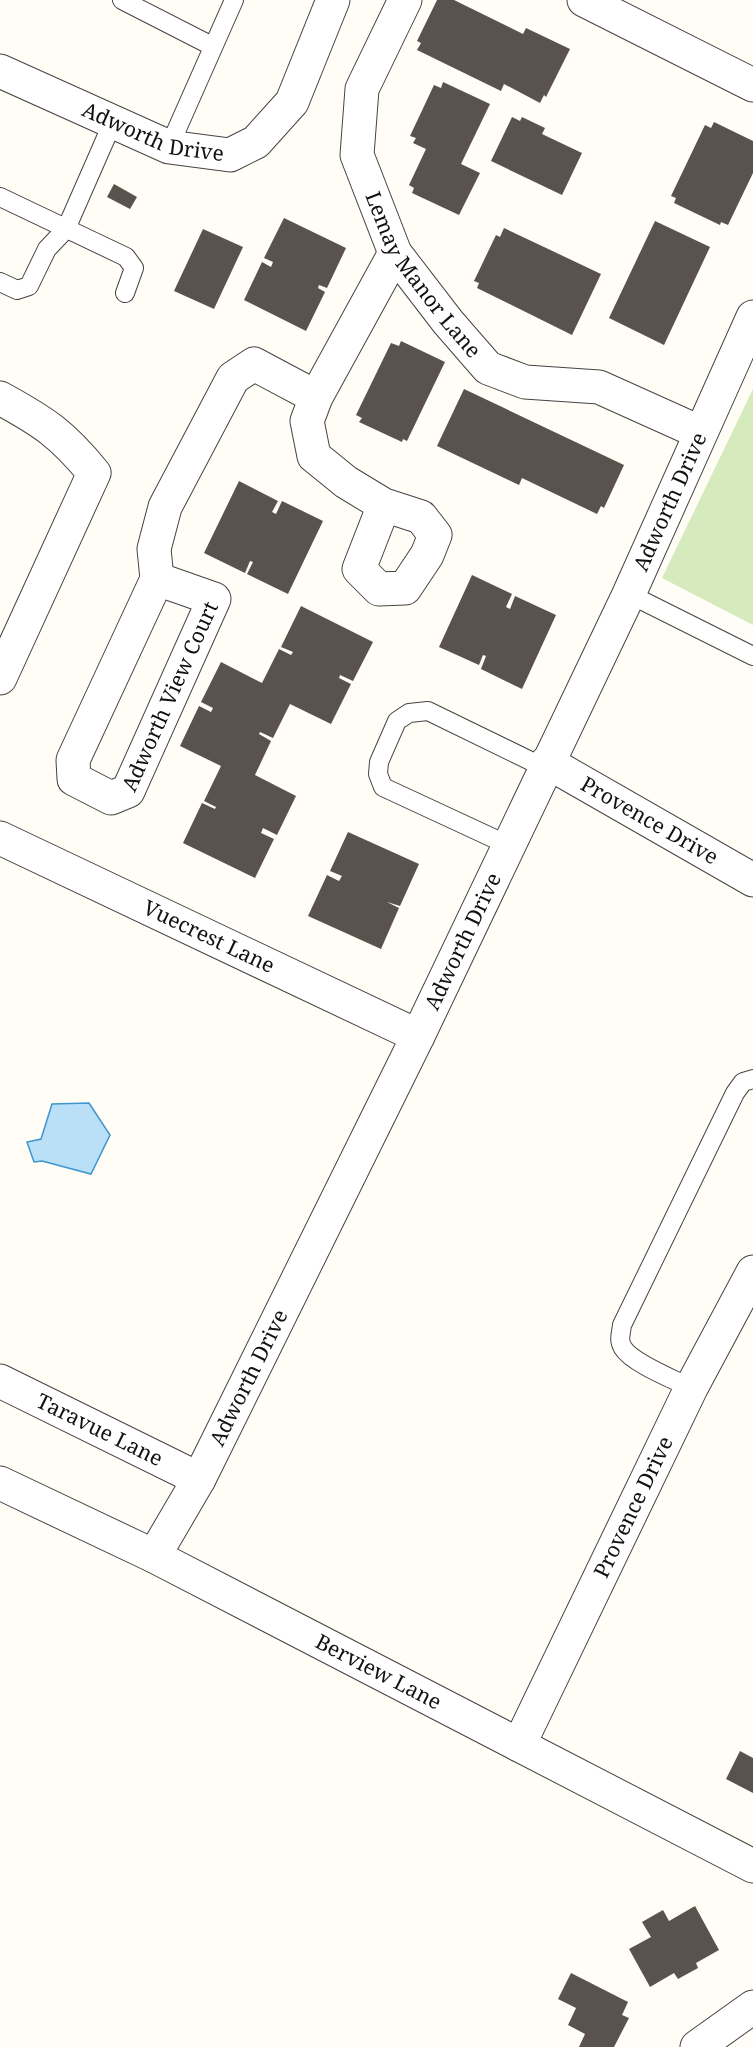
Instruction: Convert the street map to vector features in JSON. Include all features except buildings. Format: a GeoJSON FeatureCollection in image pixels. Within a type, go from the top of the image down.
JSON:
{"type":"FeatureCollection","features":[{"type":"Feature","properties":{"kind":"street","name":"Adworth Drive"},"geometry":{"type":"LineString","coordinates":[[0,71],[112,124],[170,147],[231,155],[256,142],[292,102],[333,0]]}},
{"type":"Feature","properties":{"kind":"street","name":"Lemay Manor Lane"},"geometry":{"type":"LineString","coordinates":[[405,0],[362,89],[357,155],[395,253],[448,322],[488,368],[525,382],[600,387],[699,432]]}},
{"type":"Feature","properties":{"kind":"street"},"geometry":{"type":"LineString","coordinates":[[584,0],[753,85]]}},
{"type":"Feature","properties":{"kind":"street"},"geometry":{"type":"LineString","coordinates":[[384,506],[346,482],[314,456],[308,421],[316,397],[395,253]]}},
{"type":"Feature","properties":{"kind":"street","name":"Adworth Drive"},"geometry":{"type":"LineString","coordinates":[[154,1556],[199,1479],[418,1036],[629,594],[699,432],[753,317]]}},
{"type":"Feature","properties":{"kind":"street"},"geometry":{"type":"LineString","coordinates":[[157,579],[154,549],[165,507],[233,378],[254,364],[316,397]]}},
{"type":"Feature","properties":{"kind":"street"},"geometry":{"type":"LineString","coordinates":[[0,398],[44,422],[72,447],[94,473],[0,678]]}},
{"type":"Feature","properties":{"kind":"street","name":"Adworth View Court"},"geometry":{"type":"LineString","coordinates":[[157,579],[214,599],[128,791],[111,798],[74,779],[73,760],[157,579]]}},
{"type":"Feature","properties":{"kind":"street","name":"Provence Drive"},"geometry":{"type":"LineString","coordinates":[[546,765],[753,880]]}},
{"type":"Feature","properties":{"kind":"street","name":"Vuecrest Lane"},"geometry":{"type":"LineString","coordinates":[[0,838],[418,1036]]}},
{"type":"Feature","properties":{"kind":"street","name":"Provence Drive"},"geometry":{"type":"LineString","coordinates":[[519,1745],[691,1388],[753,1272]]}},
{"type":"Feature","properties":{"kind":"street","name":"Taravue Lane"},"geometry":{"type":"LineString","coordinates":[[0,1381],[199,1479]]}},
{"type":"Feature","properties":{"kind":"street","name":"Berview Lane"},"geometry":{"type":"LineString","coordinates":[[0,1483],[154,1556],[753,1866]]}},
{"type":"Feature","properties":{"kind":"street"},"geometry":{"type":"LineString","coordinates":[[698,2047],[753,2007]]}},
{"type":"Feature","properties":{"kind":"lane"},"geometry":{"type":"LineString","coordinates":[[122,0],[212,46]]}},
{"type":"Feature","properties":{"kind":"lane"},"geometry":{"type":"LineString","coordinates":[[170,147],[212,46],[234,0]]}},
{"type":"Feature","properties":{"kind":"lane"},"geometry":{"type":"LineString","coordinates":[[0,282],[17,290],[29,286],[47,249],[66,229],[112,124]]}},
{"type":"Feature","properties":{"kind":"lane"},"geometry":{"type":"LineString","coordinates":[[0,197],[126,257],[134,268],[125,293]]}},
{"type":"Feature","properties":{"kind":"lane"},"geometry":{"type":"LineString","coordinates":[[629,594],[753,656]]}},
{"type":"Feature","properties":{"kind":"lane"},"geometry":{"type":"LineString","coordinates":[[508,845],[383,787],[378,774],[379,762],[396,721],[409,713],[428,711],[546,765]]}},
{"type":"Feature","properties":{"kind":"lane"},"geometry":{"type":"LineString","coordinates":[[691,1388],[624,1350],[620,1340],[622,1325],[735,1092],[743,1082],[753,1079]]}},
{"type":"Feature","properties":{"kind":"green space"},"geometry":{"type":"Polygon","coordinates":[[[753,389],[753,625],[662,578],[753,389]]]}},
{"type":"Feature","properties":{"kind":"water"},"geometry":{"type":"Polygon","coordinates":[[[89,1103],[110,1135],[91,1174],[42,1161],[34,1162],[27,1142],[41,1139],[52,1104],[89,1103]]]}}]}
